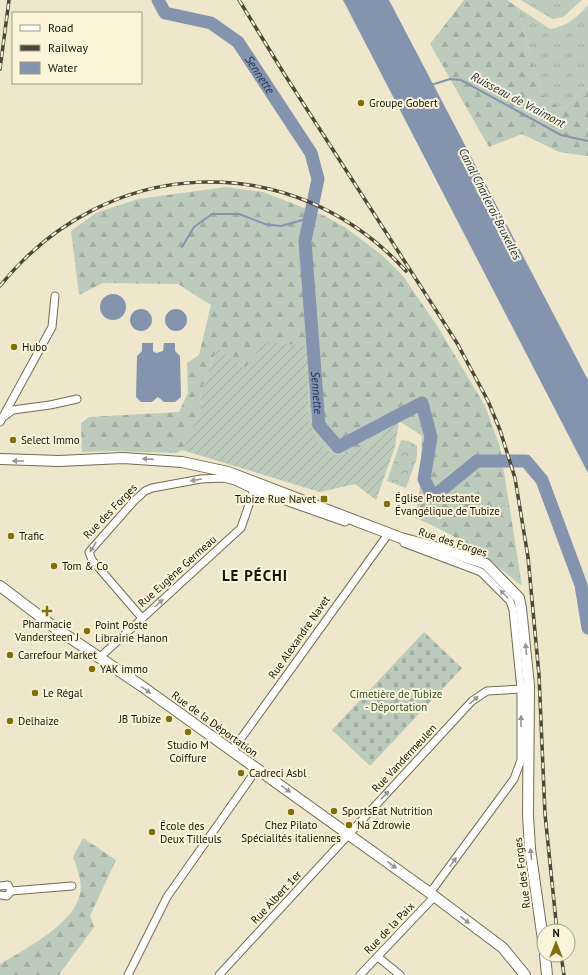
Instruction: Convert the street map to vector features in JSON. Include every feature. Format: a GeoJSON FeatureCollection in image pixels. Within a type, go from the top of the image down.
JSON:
{"type":"FeatureCollection","features":[{"type":"Feature","properties":{"kind":"main road","name":"Rue des Forges"},"geometry":{"type":"LineString","coordinates":[[0,459],[59,461],[123,458],[182,462],[228,472],[375,529],[482,562],[511,588],[519,598],[529,686],[530,850],[541,923]]}},
{"type":"Feature","properties":{"kind":"main road","name":"Rue de la Déportation"},"geometry":{"type":"LineString","coordinates":[[0,586],[54,627],[232,751],[432,895],[503,948],[525,975]]}},
{"type":"Feature","properties":{"kind":"main road"},"geometry":{"type":"LineString","coordinates":[[545,963],[546,974]]}},
{"type":"Feature","properties":{"kind":"street"},"geometry":{"type":"LineString","coordinates":[[0,423],[52,327],[55,296]]}},
{"type":"Feature","properties":{"kind":"street"},"geometry":{"type":"LineString","coordinates":[[0,423],[6,414],[13,410],[50,405],[77,399]]}},
{"type":"Feature","properties":{"kind":"street","name":"Rue des Forges"},"geometry":{"type":"LineString","coordinates":[[228,472],[235,481]]}},
{"type":"Feature","properties":{"kind":"street","name":"Rue des Forges"},"geometry":{"type":"LineString","coordinates":[[142,618],[92,560],[89,555],[91,548],[145,491],[152,488],[201,479],[224,478],[235,481],[254,490],[482,572],[510,601],[513,610],[521,689],[521,760],[514,779],[432,895]]}},
{"type":"Feature","properties":{"kind":"street","name":"Rue Eugène Germeau"},"geometry":{"type":"LineString","coordinates":[[99,658],[241,528],[254,490]]}},
{"type":"Feature","properties":{"kind":"street","name":"Rue Alexandre Navet"},"geometry":{"type":"LineString","coordinates":[[232,751],[386,537]]}},
{"type":"Feature","properties":{"kind":"street","name":"Rue Vandermeulen"},"geometry":{"type":"LineString","coordinates":[[349,834],[476,698],[487,691],[521,689]]}},
{"type":"Feature","properties":{"kind":"street"},"geometry":{"type":"LineString","coordinates":[[521,760],[529,772]]}},
{"type":"Feature","properties":{"kind":"street"},"geometry":{"type":"LineString","coordinates":[[128,975],[167,898],[207,838],[257,769]]}},
{"type":"Feature","properties":{"kind":"street","name":"Rue Albert 1er"},"geometry":{"type":"LineString","coordinates":[[219,975],[349,834]]}},
{"type":"Feature","properties":{"kind":"street"},"geometry":{"type":"LineString","coordinates":[[0,886],[8,885],[11,891]]}},
{"type":"Feature","properties":{"kind":"street"},"geometry":{"type":"LineString","coordinates":[[0,895],[7,896],[11,891],[72,886]]}},
{"type":"Feature","properties":{"kind":"street","name":"Rue de la Paix"},"geometry":{"type":"LineString","coordinates":[[360,975],[378,957],[432,895]]}},
{"type":"Feature","properties":{"kind":"street"},"geometry":{"type":"LineString","coordinates":[[378,957],[400,975]]}},
{"type":"Feature","properties":{"kind":"green space"},"geometry":{"type":"Polygon","coordinates":[[[464,0],[507,0],[517,7],[542,95],[564,110],[588,83],[588,156],[559,152],[522,134],[489,147],[430,44],[464,0]]]}},
{"type":"Feature","properties":{"kind":"green space"},"geometry":{"type":"Polygon","coordinates":[[[521,0],[582,0],[563,17],[552,19],[521,0]]]}},
{"type":"Feature","properties":{"kind":"green space"},"geometry":{"type":"Polygon","coordinates":[[[588,5],[588,83],[564,110],[542,95],[517,7],[550,29],[567,24],[580,14],[588,5]]]}},
{"type":"Feature","properties":{"kind":"green space"},"geometry":{"type":"Polygon","coordinates":[[[226,187],[263,192],[325,216],[346,228],[382,255],[403,276],[438,327],[485,406],[500,447],[522,586],[497,566],[458,539],[415,518],[420,486],[422,436],[399,421],[357,451],[335,455],[319,443],[308,417],[310,346],[245,368],[217,348],[200,394],[201,409],[182,450],[176,453],[113,451],[82,452],[81,423],[89,417],[179,412],[188,393],[187,363],[199,355],[211,305],[178,284],[103,283],[79,295],[71,231],[96,213],[138,199],[226,187]]]}},
{"type":"Feature","properties":{"kind":"green space"},"geometry":{"type":"Polygon","coordinates":[[[266,342],[310,346],[308,417],[319,443],[335,455],[357,451],[399,421],[395,447],[376,500],[355,484],[320,492],[182,450],[201,409],[200,394],[217,348],[245,368],[266,342]]]}},
{"type":"Feature","properties":{"kind":"green space"},"geometry":{"type":"Polygon","coordinates":[[[401,440],[409,441],[417,446],[417,458],[406,488],[387,481],[401,440]]]}},
{"type":"Feature","properties":{"kind":"green space","name":"Cimetière de Tubize - Déportation"},"geometry":{"type":"Polygon","coordinates":[[[424,632],[462,668],[370,766],[332,730],[424,632]]]}},
{"type":"Feature","properties":{"kind":"green space"},"geometry":{"type":"Polygon","coordinates":[[[83,838],[116,860],[90,916],[94,927],[59,975],[0,975],[0,964],[47,935],[68,916],[76,905],[80,894],[81,885],[73,857],[83,838]]]}},
{"type":"Feature","properties":{"kind":"water","name":"Canal Charleroi-Bruxelles"},"geometry":{"type":"Polygon","coordinates":[[[343,0],[389,0],[588,380],[588,473],[343,0]]]}},
{"type":"Feature","properties":{"kind":"water"},"geometry":{"type":"Polygon","coordinates":[[[113,294],[122,298],[126,307],[122,316],[113,320],[104,316],[100,307],[104,298],[113,294]]]}},
{"type":"Feature","properties":{"kind":"water"},"geometry":{"type":"Polygon","coordinates":[[[141,309],[149,312],[152,320],[149,328],[141,331],[133,328],[130,320],[133,312],[141,309]]]}},
{"type":"Feature","properties":{"kind":"water"},"geometry":{"type":"Polygon","coordinates":[[[176,309],[184,312],[187,320],[184,328],[176,331],[168,328],[165,320],[168,312],[176,309]]]}},
{"type":"Feature","properties":{"kind":"water"},"geometry":{"type":"Polygon","coordinates":[[[142,343],[153,343],[153,351],[156,353],[163,351],[164,343],[175,343],[175,351],[180,356],[181,397],[175,402],[164,402],[158,397],[152,402],[141,402],[136,397],[137,356],[142,351],[142,343]]]}},
{"type":"Feature","properties":{"kind":"waterway","name":"Sennette"},"geometry":{"type":"LineString","coordinates":[[158,0],[165,13],[211,23],[238,42],[311,153],[318,179],[305,241],[319,425],[338,447],[422,403],[431,437],[424,479],[433,497],[477,461],[526,461],[542,480],[581,585],[588,628]]}},
{"type":"Feature","properties":{"kind":"waterway","name":"Ruisseau de Vraimont"},"geometry":{"type":"LineString","coordinates":[[431,85],[450,79],[461,80],[561,135],[588,141]]}},
{"type":"Feature","properties":{"kind":"waterway"},"geometry":{"type":"LineString","coordinates":[[182,247],[194,227],[212,214],[239,214],[265,224],[281,226],[310,218]]}},
{"type":"Feature","properties":{"kind":"railway"},"geometry":{"type":"LineString","coordinates":[[0,69],[9,0]]}},
{"type":"Feature","properties":{"kind":"railway"},"geometry":{"type":"LineString","coordinates":[[239,0],[283,72],[457,343],[488,401],[500,430],[515,478],[528,557],[539,675],[545,814],[556,923]]}},
{"type":"Feature","properties":{"kind":"railway"},"geometry":{"type":"LineString","coordinates":[[0,286],[43,242],[92,210],[145,190],[200,182],[255,186],[309,202],[360,230],[406,271]]}},
{"type":"Feature","properties":{"kind":"railway"},"geometry":{"type":"LineString","coordinates":[[562,963],[564,975]]}},
{"type":"Feature","properties":{"kind":"place","name":"Groupe Gobert"},"geometry":{"type":"Point","coordinates":[361,103]}},
{"type":"Feature","properties":{"kind":"place","name":"Hubo"},"geometry":{"type":"Point","coordinates":[14,347]}},
{"type":"Feature","properties":{"kind":"place","name":"Select Immo"},"geometry":{"type":"Point","coordinates":[13,440]}},
{"type":"Feature","properties":{"kind":"place","name":"Tubize Rue Navet"},"geometry":{"type":"Point","coordinates":[324,499]}},
{"type":"Feature","properties":{"kind":"place","name":"Église Protestante Évangélique de Tubize"},"geometry":{"type":"Point","coordinates":[387,504]}},
{"type":"Feature","properties":{"kind":"place","name":"Trafic"},"geometry":{"type":"Point","coordinates":[11,536]}},
{"type":"Feature","properties":{"kind":"place","name":"Tom & Co"},"geometry":{"type":"Point","coordinates":[54,566]}},
{"type":"Feature","properties":{"kind":"place","name":"Pharmacie Vandersteen J"},"geometry":{"type":"Point","coordinates":[47,611]}},
{"type":"Feature","properties":{"kind":"place","name":"Point Poste Librairie Hanon"},"geometry":{"type":"Point","coordinates":[87,631]}},
{"type":"Feature","properties":{"kind":"place","name":"Carrefour Market"},"geometry":{"type":"Point","coordinates":[10,655]}},
{"type":"Feature","properties":{"kind":"place","name":"YAK immo"},"geometry":{"type":"Point","coordinates":[92,669]}},
{"type":"Feature","properties":{"kind":"place","name":"Le Régal"},"geometry":{"type":"Point","coordinates":[35,693]}},
{"type":"Feature","properties":{"kind":"place","name":"JB Tubize"},"geometry":{"type":"Point","coordinates":[169,719]}},
{"type":"Feature","properties":{"kind":"place","name":"Delhaize"},"geometry":{"type":"Point","coordinates":[10,721]}},
{"type":"Feature","properties":{"kind":"place","name":"Studio M Coiffure"},"geometry":{"type":"Point","coordinates":[188,732]}},
{"type":"Feature","properties":{"kind":"place","name":"Cadreci Asbl"},"geometry":{"type":"Point","coordinates":[241,773]}},
{"type":"Feature","properties":{"kind":"place","name":"SportsEat Nutrition"},"geometry":{"type":"Point","coordinates":[334,811]}},
{"type":"Feature","properties":{"kind":"place","name":"Chez Pilato Spécialités italiennes"},"geometry":{"type":"Point","coordinates":[291,812]}},
{"type":"Feature","properties":{"kind":"place","name":"Na Zdrowie"},"geometry":{"type":"Point","coordinates":[349,825]}},
{"type":"Feature","properties":{"kind":"place","name":"École des Deux Tilleuls"},"geometry":{"type":"Point","coordinates":[152,832]}},
{"type":"Feature","properties":{"kind":"district","name":"LE PÉCHI"},"geometry":{"type":"Point","coordinates":[255,576]}}]}
